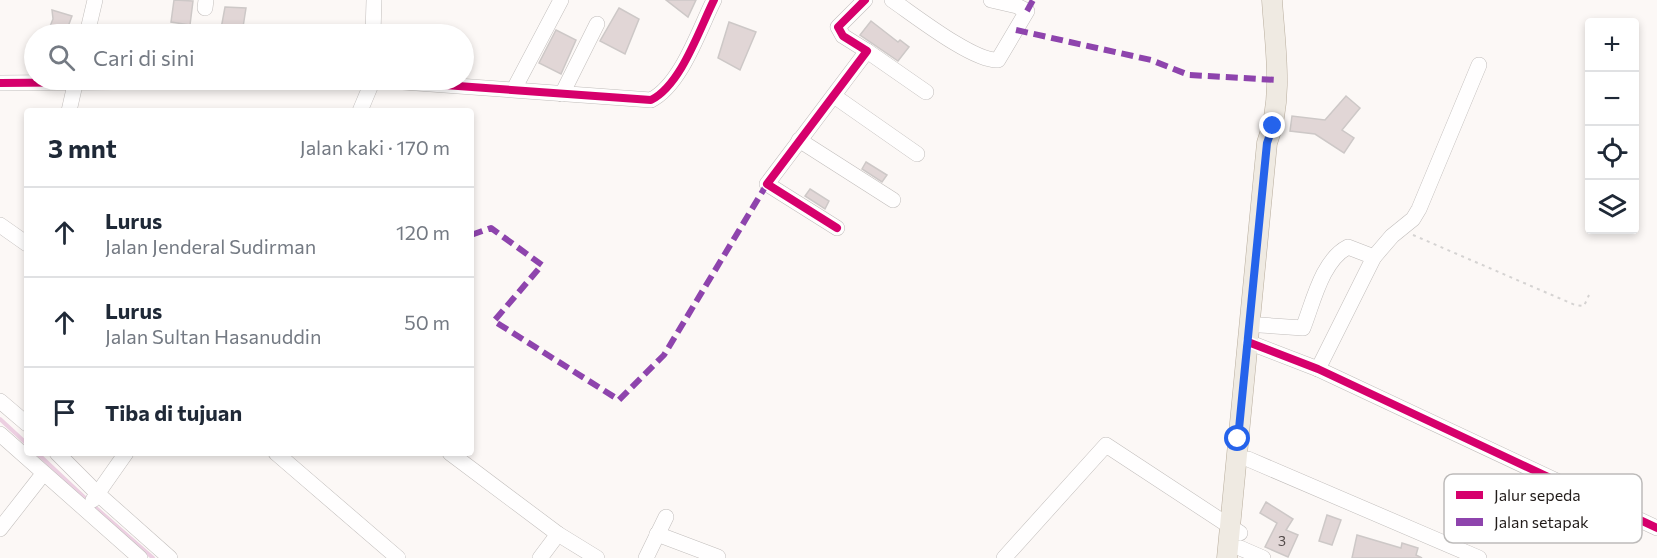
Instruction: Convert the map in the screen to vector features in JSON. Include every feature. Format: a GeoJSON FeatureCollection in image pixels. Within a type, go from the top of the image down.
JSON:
{"type":"FeatureCollection","features":[{"type":"Feature","properties":{"kind":"main road"},"geometry":{"type":"LineString","coordinates":[[1236,545],[1248,459],[1255,337],[1258,224],[1267,143],[1273,126],[1277,80],[1272,0]]}},
{"type":"Feature","properties":{"kind":"main road"},"geometry":{"type":"LineString","coordinates":[[1236,545],[1276,142],[1273,126]]}},
{"type":"Feature","properties":{"kind":"street"},"geometry":{"type":"LineString","coordinates":[[89,24],[95,0]]}},
{"type":"Feature","properties":{"kind":"street"},"geometry":{"type":"LineString","coordinates":[[373,24],[374,0]]}},
{"type":"Feature","properties":{"kind":"street"},"geometry":{"type":"LineString","coordinates":[[514,89],[561,0]]}},
{"type":"Feature","properties":{"kind":"street"},"geometry":{"type":"LineString","coordinates":[[474,86],[638,101],[655,98],[663,93],[677,74],[714,0]]}},
{"type":"Feature","properties":{"kind":"street"},"geometry":{"type":"LineString","coordinates":[[865,0],[838,27],[843,36],[926,92]]}},
{"type":"Feature","properties":{"kind":"street"},"geometry":{"type":"LineString","coordinates":[[892,0],[974,55],[993,61],[998,60],[1027,12],[1017,6],[991,0]]}},
{"type":"Feature","properties":{"kind":"street"},"geometry":{"type":"LineString","coordinates":[[562,94],[597,24]]}},
{"type":"Feature","properties":{"kind":"street"},"geometry":{"type":"LineString","coordinates":[[837,228],[766,184],[867,51]]}},
{"type":"Feature","properties":{"kind":"street"},"geometry":{"type":"LineString","coordinates":[[1318,369],[1374,257],[1419,209],[1479,65]]}},
{"type":"Feature","properties":{"kind":"street"},"geometry":{"type":"LineString","coordinates":[[0,82],[24,81]]}},
{"type":"Feature","properties":{"kind":"street"},"geometry":{"type":"LineString","coordinates":[[70,108],[74,90]]}},
{"type":"Feature","properties":{"kind":"street"},"geometry":{"type":"LineString","coordinates":[[361,108],[369,90]]}},
{"type":"Feature","properties":{"kind":"street"},"geometry":{"type":"LineString","coordinates":[[834,96],[917,154]]}},
{"type":"Feature","properties":{"kind":"street"},"geometry":{"type":"LineString","coordinates":[[799,140],[893,200]]}},
{"type":"Feature","properties":{"kind":"street"},"geometry":{"type":"LineString","coordinates":[[0,225],[24,242]]}},
{"type":"Feature","properties":{"kind":"street"},"geometry":{"type":"LineString","coordinates":[[1255,337],[1303,328],[1327,270],[1341,251],[1348,247],[1374,257]]}},
{"type":"Feature","properties":{"kind":"street"},"geometry":{"type":"LineString","coordinates":[[1255,337],[1542,474]]}},
{"type":"Feature","properties":{"kind":"street"},"geometry":{"type":"LineString","coordinates":[[0,401],[24,421]]}},
{"type":"Feature","properties":{"kind":"street"},"geometry":{"type":"LineString","coordinates":[[0,435],[43,474],[91,502],[170,558]]}},
{"type":"Feature","properties":{"kind":"street"},"geometry":{"type":"LineString","coordinates":[[1004,558],[1106,445],[1236,545],[1263,558]]}},
{"type":"Feature","properties":{"kind":"street"},"geometry":{"type":"LineString","coordinates":[[59,456],[91,502],[140,558]]}},
{"type":"Feature","properties":{"kind":"street"},"geometry":{"type":"LineString","coordinates":[[91,502],[124,456]]}},
{"type":"Feature","properties":{"kind":"street"},"geometry":{"type":"LineString","coordinates":[[279,456],[398,558]]}},
{"type":"Feature","properties":{"kind":"street"},"geometry":{"type":"LineString","coordinates":[[454,456],[558,534],[597,558]]}},
{"type":"Feature","properties":{"kind":"street"},"geometry":{"type":"LineString","coordinates":[[1248,459],[1479,558]]}},
{"type":"Feature","properties":{"kind":"street"},"geometry":{"type":"LineString","coordinates":[[0,529],[43,474]]}},
{"type":"Feature","properties":{"kind":"street"},"geometry":{"type":"LineString","coordinates":[[646,558],[666,517]]}},
{"type":"Feature","properties":{"kind":"street"},"geometry":{"type":"LineString","coordinates":[[1642,521],[1657,528]]}},
{"type":"Feature","properties":{"kind":"street"},"geometry":{"type":"LineString","coordinates":[[540,558],[558,534]]}},
{"type":"Feature","properties":{"kind":"street"},"geometry":{"type":"LineString","coordinates":[[657,534],[718,558]]}},
{"type":"Feature","properties":{"kind":"path"},"geometry":{"type":"LineString","coordinates":[[1404,227],[1418,238],[1575,305],[1584,306],[1589,295]]}},
{"type":"Feature","properties":{"kind":"building"},"geometry":{"type":"Polygon","coordinates":[[[174,0],[193,1],[190,24],[171,22],[174,0]]]}},
{"type":"Feature","properties":{"kind":"building"},"geometry":{"type":"Polygon","coordinates":[[[666,0],[696,0],[688,17],[666,0]]]}},
{"type":"Feature","properties":{"kind":"building"},"geometry":{"type":"Polygon","coordinates":[[[225,7],[246,8],[243,24],[222,24],[225,7]]]}},
{"type":"Feature","properties":{"kind":"building"},"geometry":{"type":"Polygon","coordinates":[[[619,8],[639,19],[625,54],[600,41],[619,8]]]}},
{"type":"Feature","properties":{"kind":"building"},"geometry":{"type":"Polygon","coordinates":[[[52,10],[72,16],[69,24],[51,24],[52,10]]]}},
{"type":"Feature","properties":{"kind":"building"},"geometry":{"type":"Polygon","coordinates":[[[871,21],[898,42],[900,40],[909,47],[898,61],[860,35],[871,21]]]}},
{"type":"Feature","properties":{"kind":"building"},"geometry":{"type":"Polygon","coordinates":[[[729,22],[756,32],[740,70],[718,58],[729,22]]]}},
{"type":"Feature","properties":{"kind":"building"},"geometry":{"type":"Polygon","coordinates":[[[556,30],[576,40],[561,74],[539,63],[556,30]]]}},
{"type":"Feature","properties":{"kind":"building"},"geometry":{"type":"Polygon","coordinates":[[[1346,96],[1360,108],[1342,130],[1354,138],[1344,153],[1315,134],[1290,131],[1292,116],[1325,120],[1346,96]]]}},
{"type":"Feature","properties":{"kind":"building"},"geometry":{"type":"Polygon","coordinates":[[[866,162],[887,175],[882,182],[862,169],[866,162]]]}},
{"type":"Feature","properties":{"kind":"building"},"geometry":{"type":"Polygon","coordinates":[[[810,189],[829,201],[825,209],[805,196],[810,189]]]}},
{"type":"Feature","properties":{"kind":"building"},"geometry":{"type":"Polygon","coordinates":[[[1266,502],[1293,519],[1286,530],[1298,535],[1288,557],[1265,547],[1277,523],[1260,513],[1266,502]]]}},
{"type":"Feature","properties":{"kind":"building"},"geometry":{"type":"Polygon","coordinates":[[[1327,515],[1341,520],[1332,545],[1319,541],[1327,515]]]}},
{"type":"Feature","properties":{"kind":"building"},"geometry":{"type":"Polygon","coordinates":[[[1357,535],[1401,548],[1402,543],[1418,548],[1416,555],[1422,558],[1352,558],[1357,535]]]}},
{"type":"Feature","properties":{"kind":"waterway"},"geometry":{"type":"LineString","coordinates":[[0,419],[24,441]]}},
{"type":"Feature","properties":{"kind":"waterway"},"geometry":{"type":"LineString","coordinates":[[40,456],[86,499]]}},
{"type":"Feature","properties":{"kind":"waterway"},"geometry":{"type":"LineString","coordinates":[[96,508],[153,558]]}},
{"type":"Feature","properties":{"kind":"marked path"},"geometry":{"type":"LineString","coordinates":[[1027,11],[1033,0]]}},
{"type":"Feature","properties":{"kind":"marked path"},"geometry":{"type":"LineString","coordinates":[[1016,30],[1151,60],[1189,75],[1277,80]]}},
{"type":"Feature","properties":{"kind":"marked path"},"geometry":{"type":"LineString","coordinates":[[474,234],[491,228],[542,265],[494,321],[619,400],[664,355],[767,184]]}},
{"type":"Feature","properties":{"kind":"cycle path"},"geometry":{"type":"LineString","coordinates":[[474,87],[651,100],[662,93],[680,70],[714,0]]}},
{"type":"Feature","properties":{"kind":"cycle path"},"geometry":{"type":"LineString","coordinates":[[837,228],[767,184],[867,51],[843,36],[838,27],[865,0]]}},
{"type":"Feature","properties":{"kind":"cycle path"},"geometry":{"type":"LineString","coordinates":[[0,83],[24,83]]}},
{"type":"Feature","properties":{"kind":"cycle path"},"geometry":{"type":"LineString","coordinates":[[1248,342],[1318,369],[1542,474]]}},
{"type":"Feature","properties":{"kind":"cycle path"},"geometry":{"type":"LineString","coordinates":[[1642,521],[1657,528]]}},
{"type":"Feature","properties":{"kind":"route"},"geometry":{"type":"LineString","coordinates":[[1238,439],[1267,143],[1273,126]]}}]}
